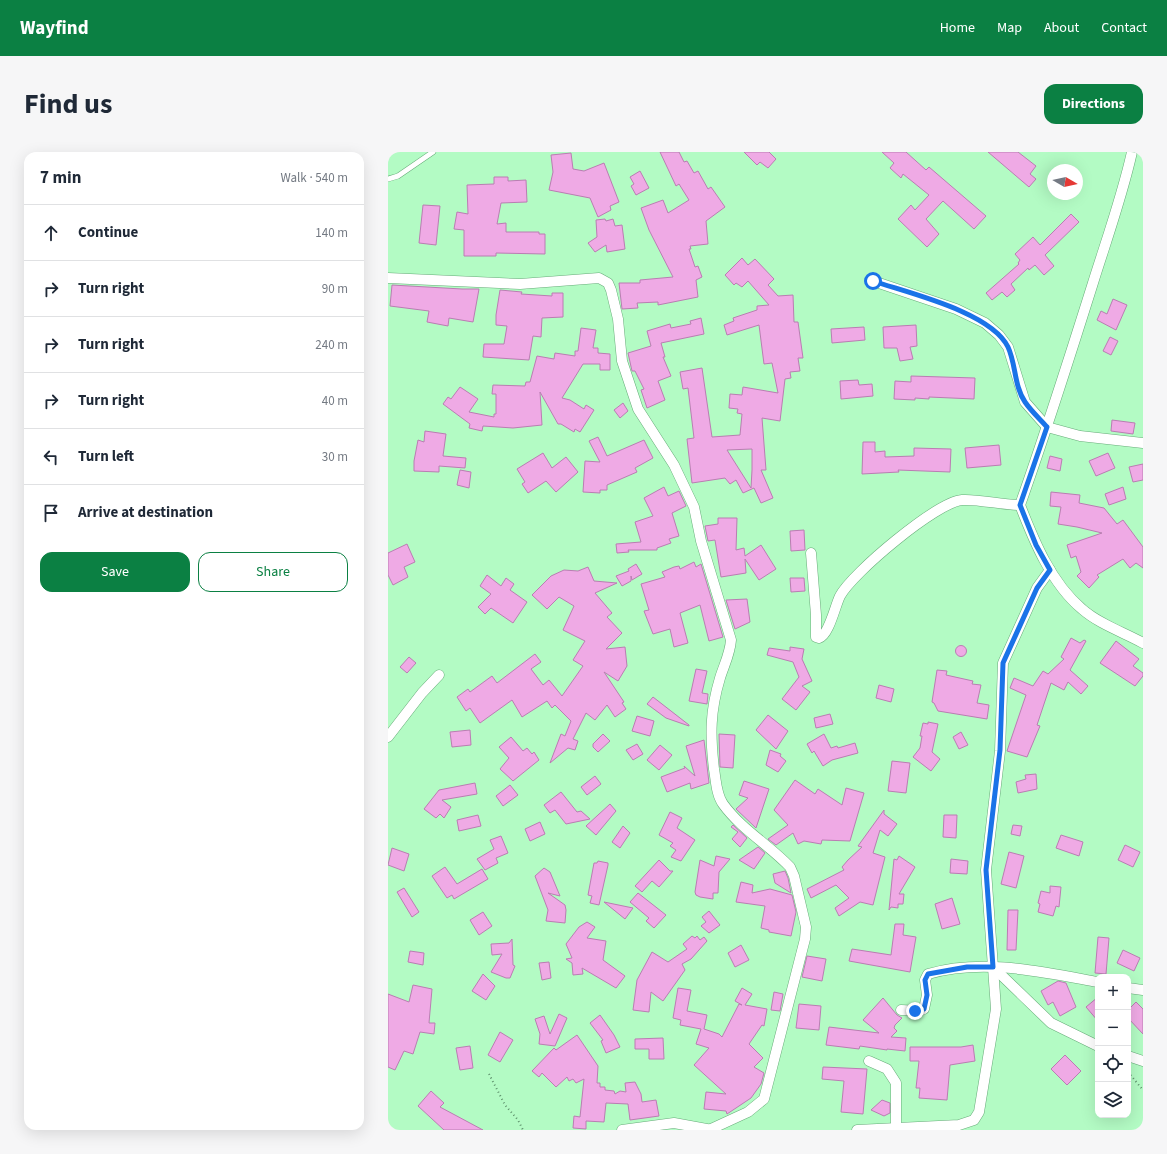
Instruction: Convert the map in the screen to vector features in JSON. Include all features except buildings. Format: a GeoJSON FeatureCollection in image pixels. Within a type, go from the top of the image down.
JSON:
{"type":"FeatureCollection","features":[{"type":"Feature","properties":{"kind":"street"},"geometry":{"type":"LineString","coordinates":[[1132,152],[1124,187],[1047,427],[1020,505],[1036,545],[1050,570],[1082,609],[1098,620],[1143,643]]}},
{"type":"Feature","properties":{"kind":"street"},"geometry":{"type":"LineString","coordinates":[[388,278],[520,284],[599,278],[604,279],[608,283],[618,319],[622,361],[638,409],[674,464],[694,507],[701,541],[731,640],[730,650],[720,678],[711,713],[711,745],[719,795],[723,804],[790,867],[794,876],[806,927],[802,955],[764,1099],[748,1112],[711,1130],[674,1123],[622,1130]]}},
{"type":"Feature","properties":{"kind":"street"},"geometry":{"type":"LineString","coordinates":[[873,281],[956,309],[985,323],[999,335],[1008,347],[1024,402],[1047,427],[1080,436],[1143,443]]}},
{"type":"Feature","properties":{"kind":"street"},"geometry":{"type":"LineString","coordinates":[[811,553],[816,615],[815,632],[816,637],[818,638],[822,637],[827,630],[840,596],[848,583],[863,567],[884,549],[948,504],[962,500],[1002,505],[1020,505]]}},
{"type":"Feature","properties":{"kind":"street"},"geometry":{"type":"LineString","coordinates":[[857,1130],[959,1125],[976,1119],[981,1102],[996,1017],[986,870],[1000,750],[1003,663],[1037,588],[1050,570]]}},
{"type":"Feature","properties":{"kind":"street"},"geometry":{"type":"LineString","coordinates":[[388,737],[422,693],[439,675]]}},
{"type":"Feature","properties":{"kind":"street"},"geometry":{"type":"LineString","coordinates":[[901,1010],[919,1011],[924,1009],[927,995],[925,980],[928,974],[967,967],[993,967],[1058,975],[1095,981]]}},
{"type":"Feature","properties":{"kind":"street"},"geometry":{"type":"LineString","coordinates":[[993,967],[1051,1023],[1095,1045]]}},
{"type":"Feature","properties":{"kind":"street"},"geometry":{"type":"LineString","coordinates":[[1131,988],[1143,990]]}},
{"type":"Feature","properties":{"kind":"street"},"geometry":{"type":"LineString","coordinates":[[1131,1057],[1143,1061]]}},
{"type":"Feature","properties":{"kind":"street"},"geometry":{"type":"LineString","coordinates":[[869,1061],[887,1069],[896,1083],[896,1128]]}},
{"type":"Feature","properties":{"kind":"lane"},"geometry":{"type":"LineString","coordinates":[[388,178],[398,176],[433,152]]}},
{"type":"Feature","properties":{"kind":"path"},"geometry":{"type":"LineString","coordinates":[[489,1074],[505,1106],[518,1120],[523,1130]]}},
{"type":"Feature","properties":{"kind":"path"},"geometry":{"type":"LineString","coordinates":[[1131,1076],[1143,1090]]}},
{"type":"Feature","properties":{"kind":"route"},"geometry":{"type":"LineString","coordinates":[[873,281],[956,309],[985,323],[999,335],[1008,347],[1024,402],[1047,427],[1020,505],[1036,545],[1050,570],[1037,588],[1003,663],[1000,750],[986,870],[993,967],[967,967],[928,974],[925,980],[927,995],[924,1009],[915,1011]]}}]}
